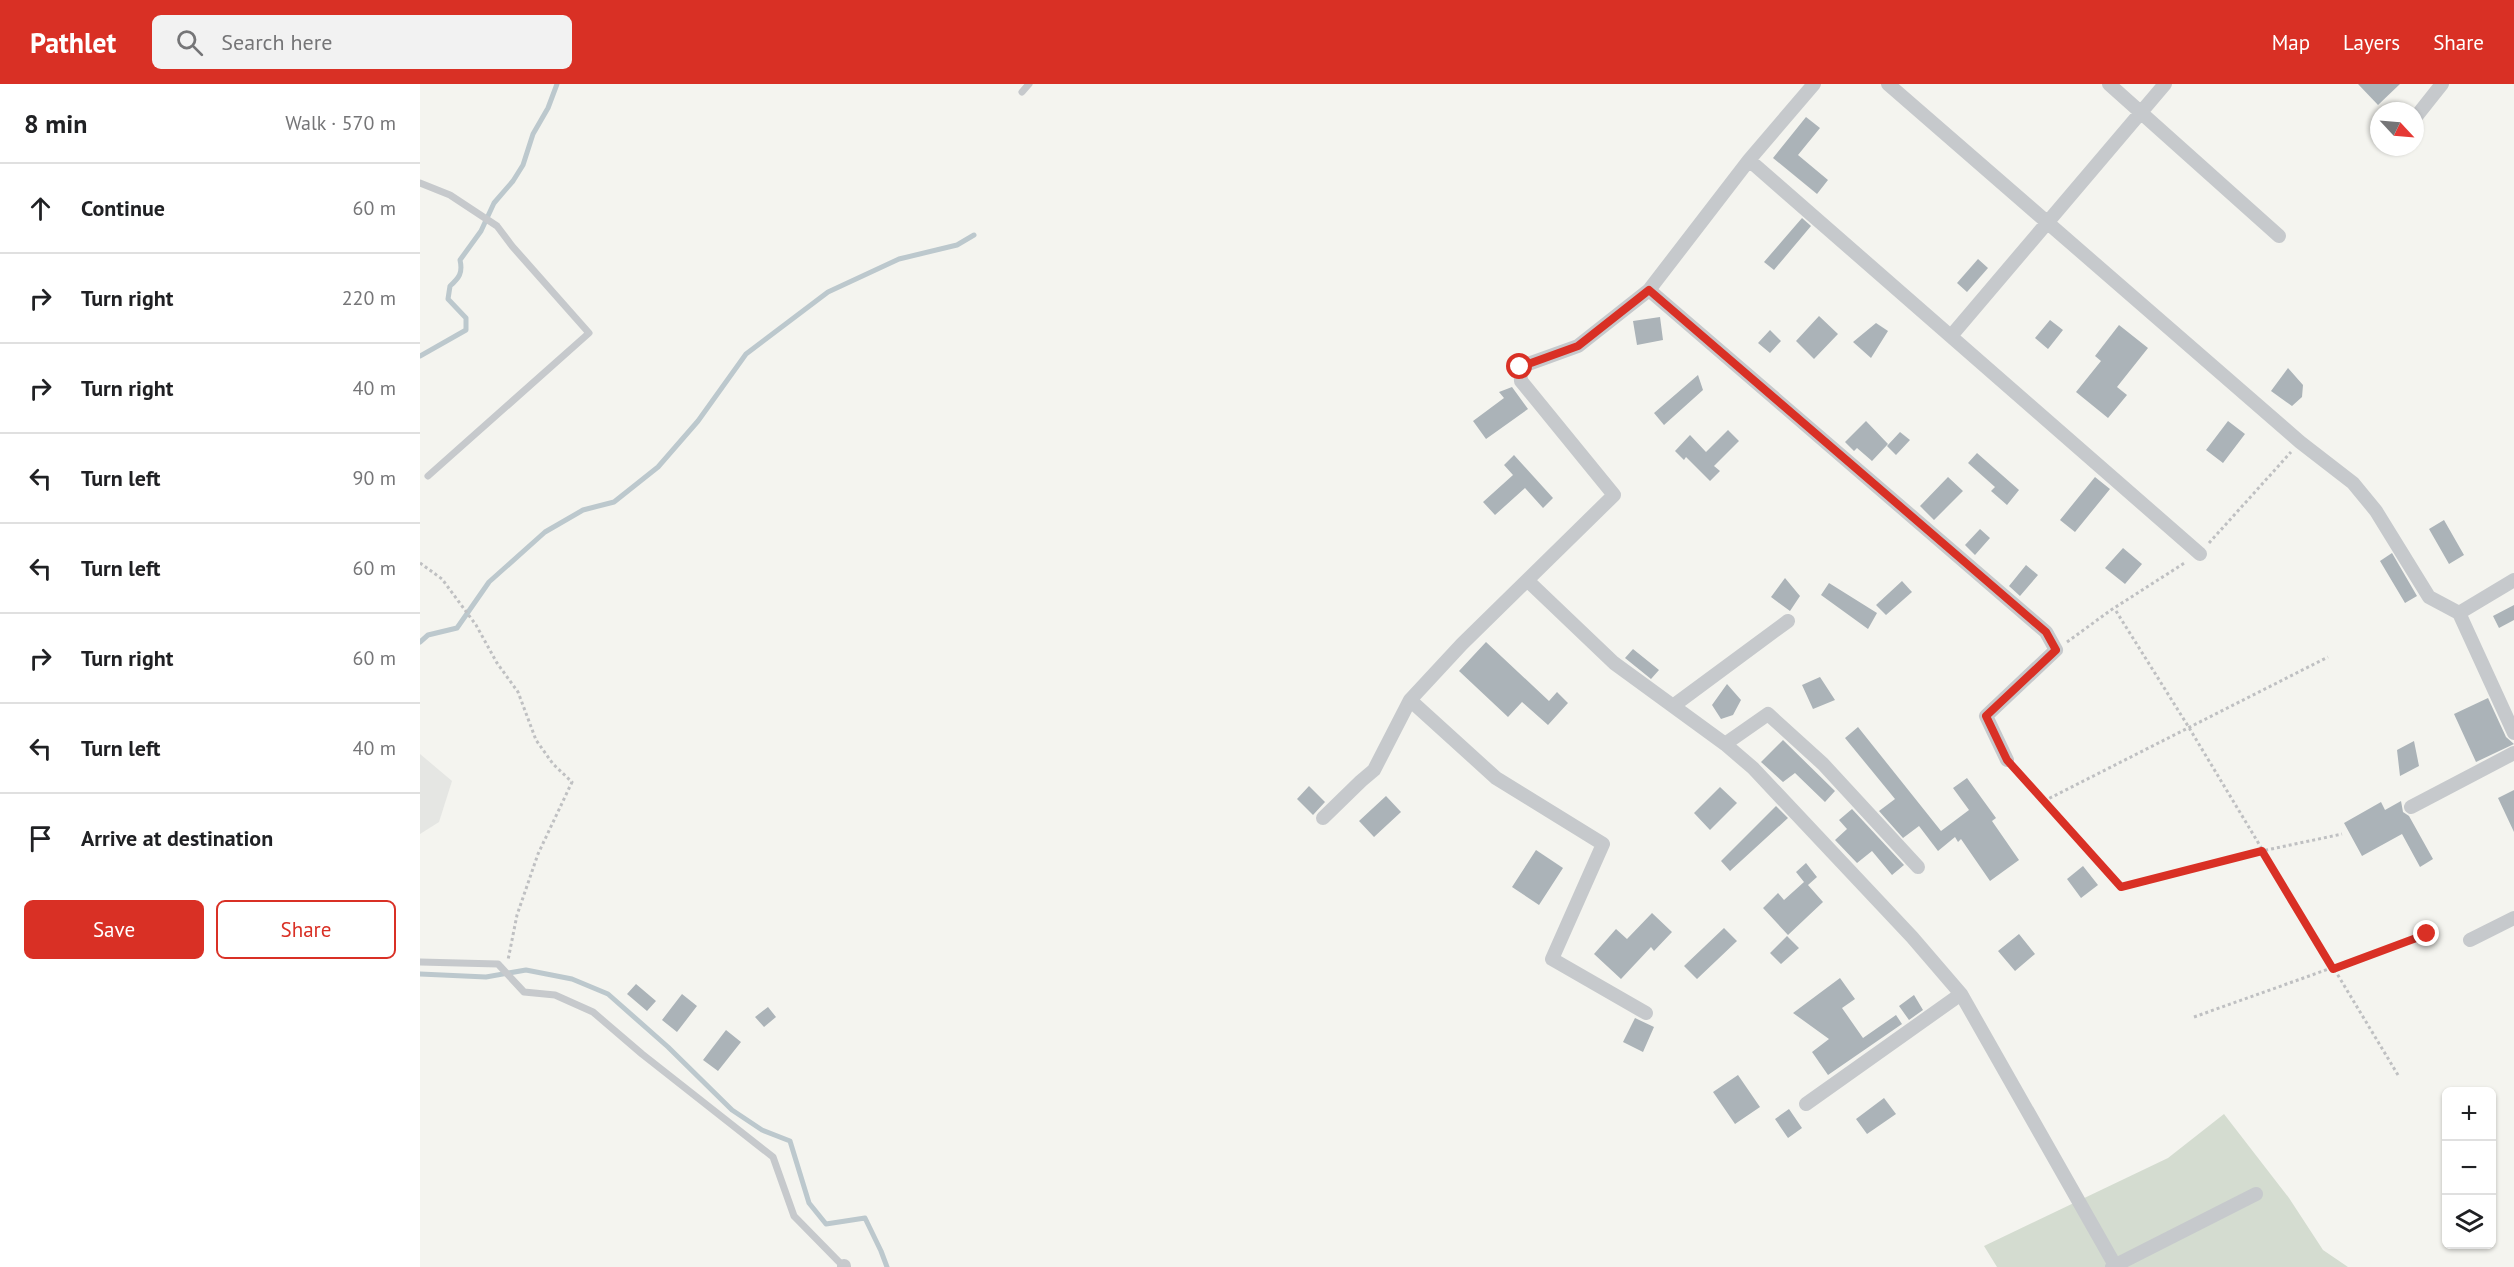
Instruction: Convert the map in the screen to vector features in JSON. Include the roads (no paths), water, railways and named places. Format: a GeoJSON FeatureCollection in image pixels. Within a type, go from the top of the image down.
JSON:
{"type":"FeatureCollection","features":[{"type":"Feature","properties":{"kind":"street"},"geometry":{"type":"LineString","coordinates":[[1323,818],[1374,770],[1410,700],[1462,644],[1614,495],[1521,381],[1520,367],[1578,346],[1649,290],[1749,160],[1814,84]]}},
{"type":"Feature","properties":{"kind":"street"},"geometry":{"type":"LineString","coordinates":[[1888,84],[2290,434],[2353,483],[2376,512],[2429,597],[2459,613],[2514,734]]}},
{"type":"Feature","properties":{"kind":"street"},"geometry":{"type":"LineString","coordinates":[[2109,84],[2279,236]]}},
{"type":"Feature","properties":{"kind":"street"},"geometry":{"type":"LineString","coordinates":[[1951,336],[2165,84]]}},
{"type":"Feature","properties":{"kind":"street"},"geometry":{"type":"LineString","coordinates":[[2424,107],[2442,84]]}},
{"type":"Feature","properties":{"kind":"street"},"geometry":{"type":"LineString","coordinates":[[1749,160],[2200,554]]}},
{"type":"Feature","properties":{"kind":"street"},"geometry":{"type":"LineString","coordinates":[[1649,290],[2046,632],[2056,650],[1986,716],[2007,760]]}},
{"type":"Feature","properties":{"kind":"street"},"geometry":{"type":"LineString","coordinates":[[2459,613],[2514,580]]}},
{"type":"Feature","properties":{"kind":"street"},"geometry":{"type":"LineString","coordinates":[[1528,581],[1614,663],[1725,744],[1753,768],[1912,937],[1961,994],[2114,1267],[2256,1194]]}},
{"type":"Feature","properties":{"kind":"street"},"geometry":{"type":"LineString","coordinates":[[1673,706],[1788,621]]}},
{"type":"Feature","properties":{"kind":"street"},"geometry":{"type":"LineString","coordinates":[[1410,700],[1496,778],[1603,844],[1552,959],[1646,1013]]}},
{"type":"Feature","properties":{"kind":"street"},"geometry":{"type":"LineString","coordinates":[[1725,744],[1768,714],[1823,764],[1918,867]]}},
{"type":"Feature","properties":{"kind":"street"},"geometry":{"type":"LineString","coordinates":[[2411,807],[2514,753]]}},
{"type":"Feature","properties":{"kind":"street"},"geometry":{"type":"LineString","coordinates":[[2470,940],[2514,918]]}},
{"type":"Feature","properties":{"kind":"street"},"geometry":{"type":"LineString","coordinates":[[1806,1104],[1961,994]]}},
{"type":"Feature","properties":{"kind":"lane"},"geometry":{"type":"LineString","coordinates":[[1022,92],[1029,84]]}},
{"type":"Feature","properties":{"kind":"lane"},"geometry":{"type":"LineString","coordinates":[[420,183],[450,195],[497,226],[589,333],[428,476]]}},
{"type":"Feature","properties":{"kind":"lane"},"geometry":{"type":"LineString","coordinates":[[420,962],[498,964],[524,992],[555,995],[593,1012],[642,1054],[773,1157],[794,1216],[844,1267]]}},
{"type":"Feature","properties":{"kind":"waterway"},"geometry":{"type":"LineString","coordinates":[[420,356],[466,330],[466,318],[448,299],[450,286],[460,275],[460,260],[481,231],[494,203],[523,165],[533,134],[548,108],[557,84]]}},
{"type":"Feature","properties":{"kind":"waterway"},"geometry":{"type":"LineString","coordinates":[[420,642],[428,635],[457,628],[489,582],[545,532],[583,510],[614,502],[658,467],[698,421],[746,354],[828,292],[899,259],[957,245],[974,235]]}},
{"type":"Feature","properties":{"kind":"waterway"},"geometry":{"type":"LineString","coordinates":[[420,974],[486,977],[526,970],[572,979],[608,994],[668,1047],[732,1110],[762,1130],[790,1141],[809,1203],[826,1224],[865,1218],[887,1267]]}}]}
